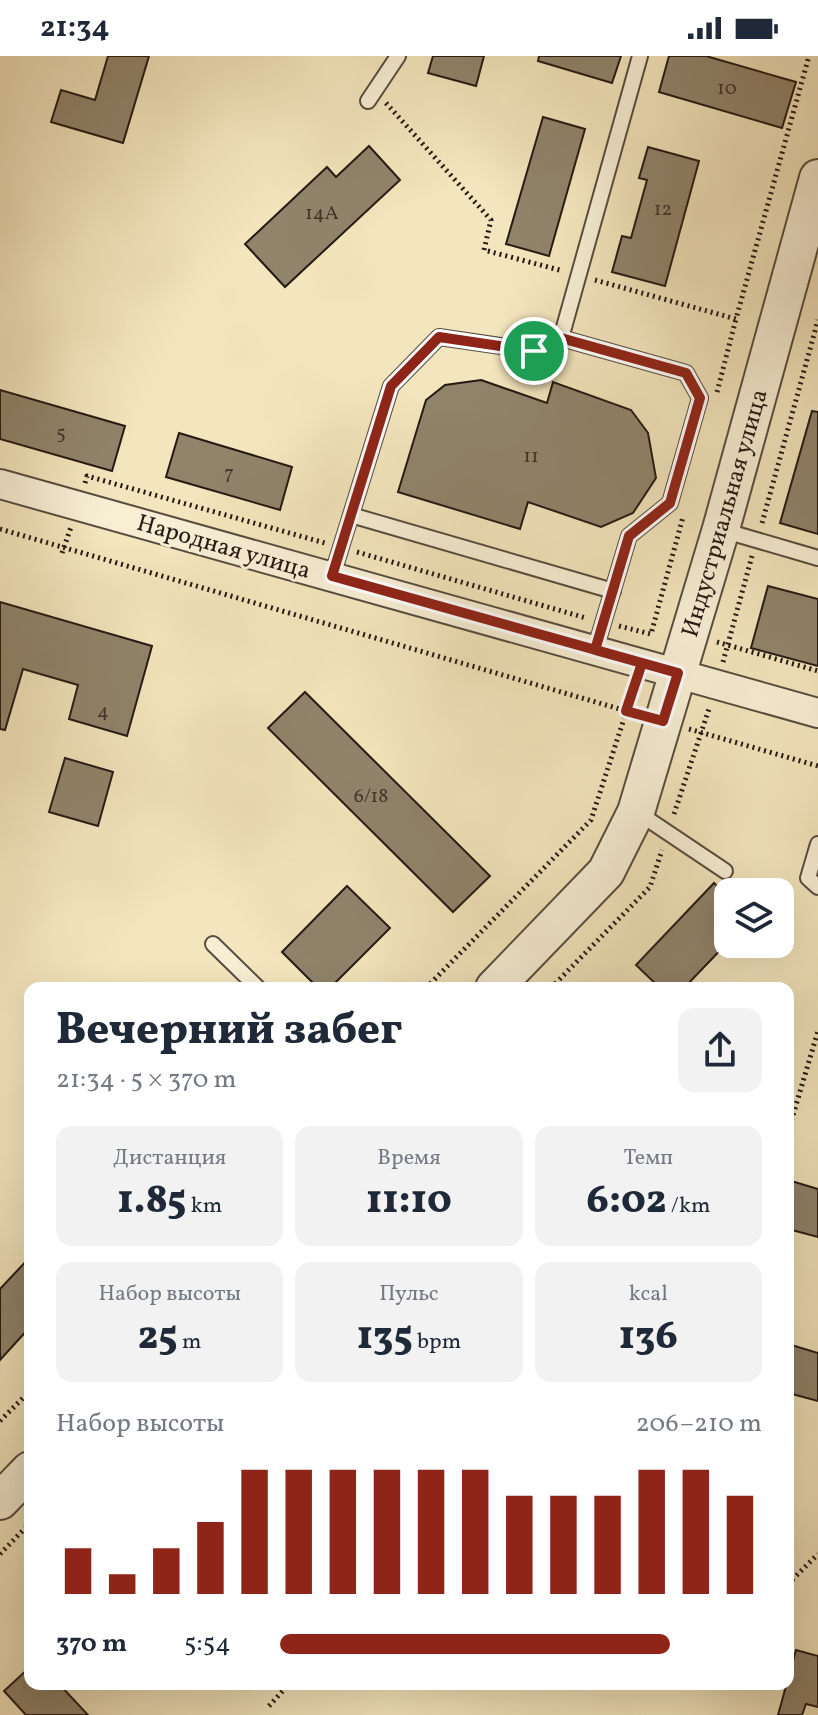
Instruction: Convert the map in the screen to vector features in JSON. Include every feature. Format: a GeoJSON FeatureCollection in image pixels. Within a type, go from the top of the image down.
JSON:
{"type":"FeatureCollection","features":[{"type":"Feature","properties":{"kind":"street","name":"Индустриальная улица"},"geometry":{"type":"LineString","coordinates":[[500,982],[606,872],[636,812],[721,529],[817,182]]}},
{"type":"Feature","properties":{"kind":"street","name":"Народная улица"},"geometry":{"type":"LineString","coordinates":[[0,484],[818,713]]}},
{"type":"Feature","properties":{"kind":"street"},"geometry":{"type":"LineString","coordinates":[[0,1501],[24,1476]]}},
{"type":"Feature","properties":{"kind":"lane"},"geometry":{"type":"LineString","coordinates":[[372,96],[398,56]]}},
{"type":"Feature","properties":{"kind":"lane"},"geometry":{"type":"LineString","coordinates":[[561,338],[640,56]]}},
{"type":"Feature","properties":{"kind":"lane"},"geometry":{"type":"LineString","coordinates":[[332,576],[391,386],[439,337],[534,351],[561,338],[686,373],[700,398],[670,503],[629,536],[595,650]]}},
{"type":"Feature","properties":{"kind":"lane"},"geometry":{"type":"LineString","coordinates":[[351,515],[613,591]]}},
{"type":"Feature","properties":{"kind":"lane"},"geometry":{"type":"LineString","coordinates":[[721,529],[818,558]]}},
{"type":"Feature","properties":{"kind":"lane"},"geometry":{"type":"LineString","coordinates":[[636,812],[725,871]]}},
{"type":"Feature","properties":{"kind":"lane"},"geometry":{"type":"LineString","coordinates":[[818,844],[808,878],[818,887]]}},
{"type":"Feature","properties":{"kind":"lane"},"geometry":{"type":"LineString","coordinates":[[213,944],[252,982]]}},
{"type":"Feature","properties":{"kind":"path"},"geometry":{"type":"LineString","coordinates":[[372,96],[491,220],[484,250],[736,319],[809,56]]}},
{"type":"Feature","properties":{"kind":"path"},"geometry":{"type":"LineString","coordinates":[[0,529],[818,766]]}},
{"type":"Feature","properties":{"kind":"path"},"geometry":{"type":"LineString","coordinates":[[654,625],[818,671]]}},
{"type":"Feature","properties":{"kind":"path"},"geometry":{"type":"LineString","coordinates":[[432,982],[591,820],[651,634]]}},
{"type":"Feature","properties":{"kind":"path"},"geometry":{"type":"LineString","coordinates":[[794,1112],[818,1031]]}},
{"type":"Feature","properties":{"kind":"path"},"geometry":{"type":"LineString","coordinates":[[0,1421],[24,1397]]}},
{"type":"Feature","properties":{"kind":"path"},"geometry":{"type":"LineString","coordinates":[[0,1554],[24,1529]]}},
{"type":"Feature","properties":{"kind":"path"},"geometry":{"type":"LineString","coordinates":[[794,1578],[818,1554]]}},
{"type":"Feature","properties":{"kind":"path"},"geometry":{"type":"LineString","coordinates":[[269,1706],[284,1690]]}},
{"type":"Feature","properties":{"kind":"building"},"geometry":{"type":"Polygon","coordinates":[[[108,56],[149,56],[123,143],[51,122],[61,90],[95,100],[108,56]]]}},
{"type":"Feature","properties":{"kind":"building"},"geometry":{"type":"Polygon","coordinates":[[[433,56],[484,56],[476,86],[428,73],[433,56]]]}},
{"type":"Feature","properties":{"kind":"building"},"geometry":{"type":"Polygon","coordinates":[[[539,56],[621,56],[612,83],[538,61],[539,56]]]}},
{"type":"Feature","properties":{"kind":"building"},"geometry":{"type":"Polygon","coordinates":[[[669,56],[706,56],[796,82],[782,128],[659,92],[669,56]]]}},
{"type":"Feature","properties":{"kind":"building"},"geometry":{"type":"Polygon","coordinates":[[[543,117],[585,129],[549,256],[506,244],[543,117]]]}},
{"type":"Feature","properties":{"kind":"building"},"geometry":{"type":"Polygon","coordinates":[[[369,146],[400,180],[285,287],[245,244],[327,167],[336,177],[369,146]]]}},
{"type":"Feature","properties":{"kind":"building"},"geometry":{"type":"Polygon","coordinates":[[[648,147],[699,161],[665,286],[612,272],[622,236],[631,238],[647,180],[639,178],[648,147]]]}},
{"type":"Feature","properties":{"kind":"building"},"geometry":{"type":"Polygon","coordinates":[[[481,380],[547,403],[553,382],[631,410],[648,433],[656,478],[633,513],[601,527],[528,502],[520,529],[398,492],[426,400],[445,385],[481,380]]]}},
{"type":"Feature","properties":{"kind":"building"},"geometry":{"type":"Polygon","coordinates":[[[0,390],[125,426],[112,471],[0,439],[0,390]]]}},
{"type":"Feature","properties":{"kind":"building"},"geometry":{"type":"Polygon","coordinates":[[[812,411],[818,412],[818,534],[780,523],[812,411]]]}},
{"type":"Feature","properties":{"kind":"building"},"geometry":{"type":"Polygon","coordinates":[[[179,433],[292,467],[280,510],[166,477],[179,433]]]}},
{"type":"Feature","properties":{"kind":"building"},"geometry":{"type":"Polygon","coordinates":[[[768,586],[818,599],[818,666],[751,648],[768,586]]]}},
{"type":"Feature","properties":{"kind":"building"},"geometry":{"type":"Polygon","coordinates":[[[0,602],[152,646],[127,736],[69,719],[78,685],[23,669],[5,730],[0,729],[0,602]]]}},
{"type":"Feature","properties":{"kind":"building"},"geometry":{"type":"Polygon","coordinates":[[[305,692],[490,876],[453,912],[268,728],[305,692]]]}},
{"type":"Feature","properties":{"kind":"building"},"geometry":{"type":"Polygon","coordinates":[[[65,758],[113,772],[98,826],[49,812],[65,758]]]}},
{"type":"Feature","properties":{"kind":"building"},"geometry":{"type":"Polygon","coordinates":[[[714,883],[714,957],[690,982],[654,982],[636,965],[714,883]]]}},
{"type":"Feature","properties":{"kind":"building"},"geometry":{"type":"Polygon","coordinates":[[[347,886],[390,928],[336,982],[312,982],[282,952],[347,886]]]}},
{"type":"Feature","properties":{"kind":"building"},"geometry":{"type":"Polygon","coordinates":[[[794,1182],[818,1189],[818,1237],[794,1231],[794,1182]]]}},
{"type":"Feature","properties":{"kind":"building"},"geometry":{"type":"Polygon","coordinates":[[[24,1263],[24,1334],[0,1360],[0,1289],[24,1263]]]}},
{"type":"Feature","properties":{"kind":"building"},"geometry":{"type":"Polygon","coordinates":[[[794,1346],[818,1353],[818,1401],[794,1395],[794,1346]]]}},
{"type":"Feature","properties":{"kind":"building"},"geometry":{"type":"Polygon","coordinates":[[[796,1650],[818,1656],[818,1707],[806,1704],[802,1715],[778,1715],[785,1690],[794,1690],[796,1650]]]}},
{"type":"Feature","properties":{"kind":"building"},"geometry":{"type":"Polygon","coordinates":[[[24,1673],[24,1690],[65,1690],[88,1715],[26,1715],[4,1691],[24,1673]]]}},
{"type":"Feature","properties":{"kind":"route"},"geometry":{"type":"LineString","coordinates":[[534,351],[439,337],[391,386],[332,576],[595,650],[678,673],[663,721],[626,711],[642,663],[595,650],[629,536],[670,503],[700,398],[686,373],[561,338],[534,351]]}}]}
